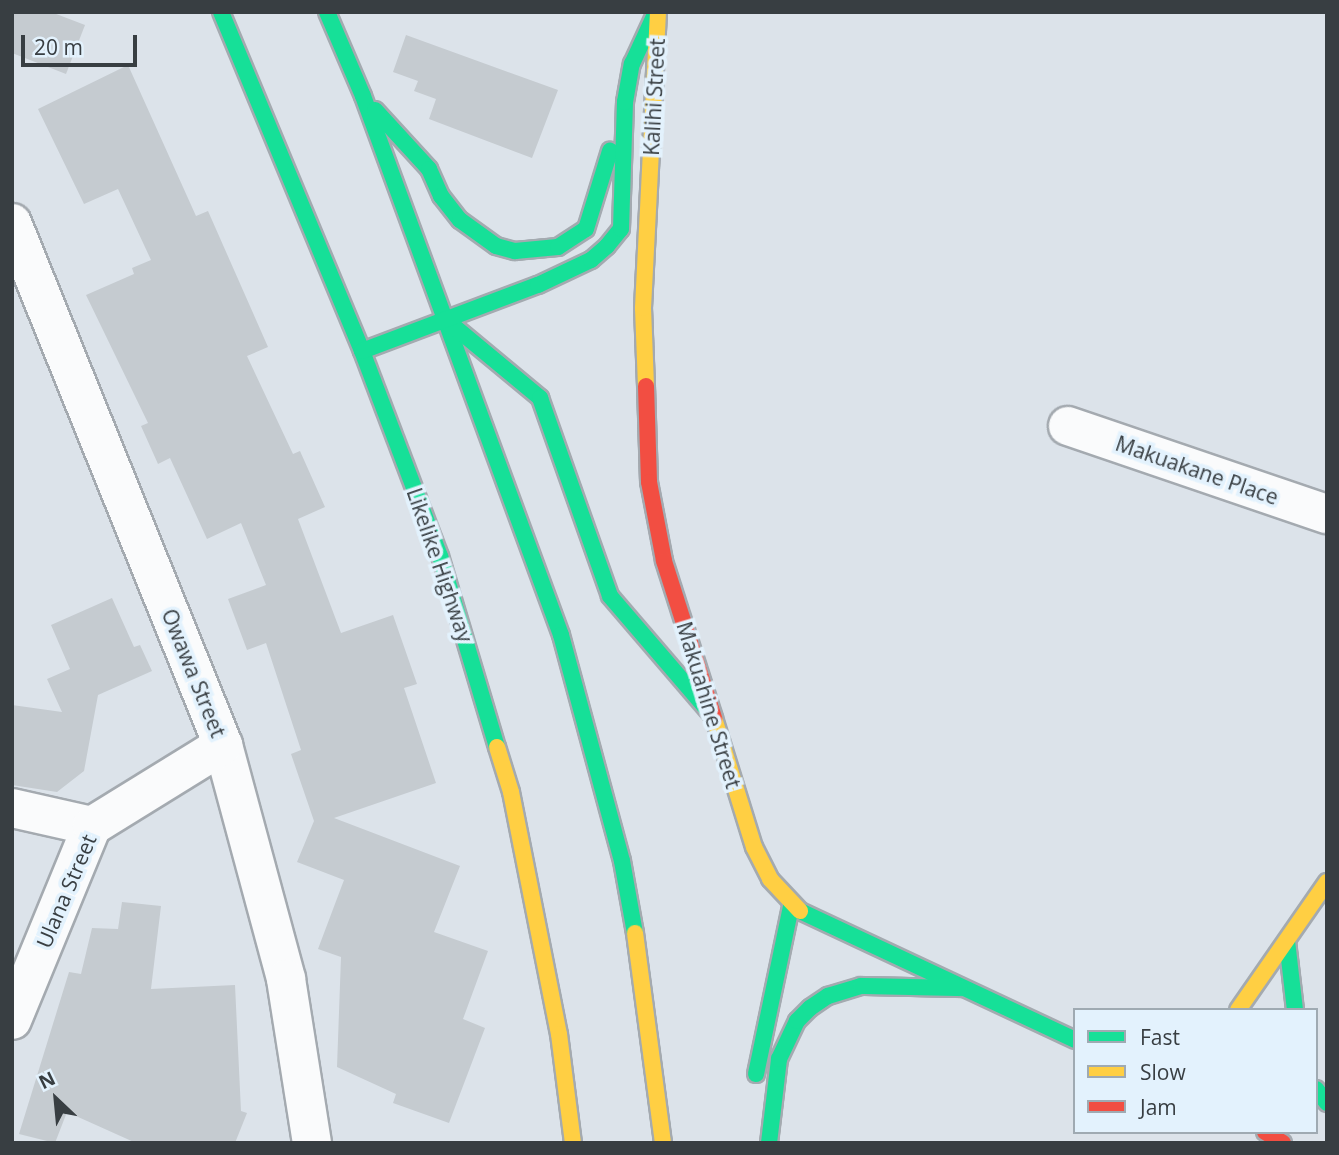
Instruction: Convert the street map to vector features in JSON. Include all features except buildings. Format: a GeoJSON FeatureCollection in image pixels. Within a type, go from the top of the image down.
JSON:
{"type":"FeatureCollection","features":[{"type":"Feature","properties":{"kind":"main road","name":"Likelike Highway"},"geometry":{"type":"LineString","coordinates":[[220,12],[362,351],[440,556],[511,792],[559,1034],[573,1143]]}},
{"type":"Feature","properties":{"kind":"main road"},"geometry":{"type":"LineString","coordinates":[[327,12],[362,96],[443,317],[523,522],[561,635],[622,861],[642,969],[663,1143]]}},
{"type":"Feature","properties":{"kind":"main road"},"geometry":{"type":"LineString","coordinates":[[362,96],[429,169],[441,196],[460,220],[496,246],[536,253],[558,247],[586,229],[625,102],[632,64],[657,12]]}},
{"type":"Feature","properties":{"kind":"main road","name":"Kalihi Street"},"geometry":{"type":"LineString","coordinates":[[650,181],[657,12]]}},
{"type":"Feature","properties":{"kind":"main road"},"geometry":{"type":"LineString","coordinates":[[362,351],[443,317],[548,281],[591,260],[607,246],[621,229],[625,102]]}},
{"type":"Feature","properties":{"kind":"main road","name":"Makuahine Street"},"geometry":{"type":"LineString","coordinates":[[650,181],[643,308],[649,482],[664,561],[754,847],[770,879],[791,906],[1073,1039]]}},
{"type":"Feature","properties":{"kind":"main road"},"geometry":{"type":"LineString","coordinates":[[443,317],[540,398],[610,596],[712,715]]}},
{"type":"Feature","properties":{"kind":"main road"},"geometry":{"type":"LineString","coordinates":[[1239,1008],[1327,882]]}},
{"type":"Feature","properties":{"kind":"main road"},"geometry":{"type":"LineString","coordinates":[[754,1094],[771,986],[791,906]]}},
{"type":"Feature","properties":{"kind":"main road"},"geometry":{"type":"LineString","coordinates":[[1287,941],[1295,1008]]}},
{"type":"Feature","properties":{"kind":"main road"},"geometry":{"type":"LineString","coordinates":[[769,1143],[779,1059],[797,1021],[810,1008],[828,996],[861,986],[960,988]]}},
{"type":"Feature","properties":{"kind":"street","name":"Owawa Street"},"geometry":{"type":"LineString","coordinates":[[12,223],[223,745],[286,979],[312,1143]]}},
{"type":"Feature","properties":{"kind":"street","name":"Makuakane Place"},"geometry":{"type":"LineString","coordinates":[[1068,426],[1327,514]]}},
{"type":"Feature","properties":{"kind":"street","name":"Ulana Street"},"geometry":{"type":"LineString","coordinates":[[12,1020],[92,826],[223,745]]}},
{"type":"Feature","properties":{"kind":"street"},"geometry":{"type":"LineString","coordinates":[[12,808],[92,826]]}},
{"type":"Feature","properties":{"kind":"traffic: fast"},"geometry":{"type":"LineString","coordinates":[[221,12],[362,351],[440,556],[497,747]]}},
{"type":"Feature","properties":{"kind":"traffic: fast"},"geometry":{"type":"LineString","coordinates":[[327,12],[363,96],[561,635],[622,861],[635,933]]}},
{"type":"Feature","properties":{"kind":"traffic: fast"},"geometry":{"type":"LineString","coordinates":[[362,351],[538,285],[591,260],[607,246],[621,229],[625,102],[632,64],[656,12]]}},
{"type":"Feature","properties":{"kind":"traffic: fast"},"geometry":{"type":"LineString","coordinates":[[375,110],[429,169],[441,196],[460,220],[496,246],[515,251],[558,247],[586,229],[610,151]]}},
{"type":"Feature","properties":{"kind":"traffic: fast"},"geometry":{"type":"LineString","coordinates":[[445,319],[540,398],[610,596],[712,715]]}},
{"type":"Feature","properties":{"kind":"traffic: fast"},"geometry":{"type":"LineString","coordinates":[[756,1074],[791,906]]}},
{"type":"Feature","properties":{"kind":"traffic: fast"},"geometry":{"type":"LineString","coordinates":[[800,911],[1073,1039]]}},
{"type":"Feature","properties":{"kind":"traffic: fast"},"geometry":{"type":"LineString","coordinates":[[1287,941],[1295,1008]]}},
{"type":"Feature","properties":{"kind":"traffic: fast"},"geometry":{"type":"LineString","coordinates":[[769,1143],[779,1059],[797,1021],[810,1008],[828,996],[861,986],[960,988]]}},
{"type":"Feature","properties":{"kind":"traffic: fast"},"geometry":{"type":"LineString","coordinates":[[1318,1092],[1327,1103]]}},
{"type":"Feature","properties":{"kind":"traffic: slow"},"geometry":{"type":"LineString","coordinates":[[646,386],[643,308],[658,12]]}},
{"type":"Feature","properties":{"kind":"traffic: slow"},"geometry":{"type":"LineString","coordinates":[[714,718],[754,847],[770,879],[800,911]]}},
{"type":"Feature","properties":{"kind":"traffic: slow"},"geometry":{"type":"LineString","coordinates":[[497,747],[511,792],[559,1034],[573,1143]]}},
{"type":"Feature","properties":{"kind":"traffic: slow"},"geometry":{"type":"LineString","coordinates":[[1239,1008],[1327,882]]}},
{"type":"Feature","properties":{"kind":"traffic: slow"},"geometry":{"type":"LineString","coordinates":[[635,933],[663,1143]]}},
{"type":"Feature","properties":{"kind":"traffic: jam"},"geometry":{"type":"LineString","coordinates":[[646,386],[649,482],[664,561],[714,718]]}},
{"type":"Feature","properties":{"kind":"traffic: jam"},"geometry":{"type":"LineString","coordinates":[[1268,1134],[1283,1143]]}}]}
